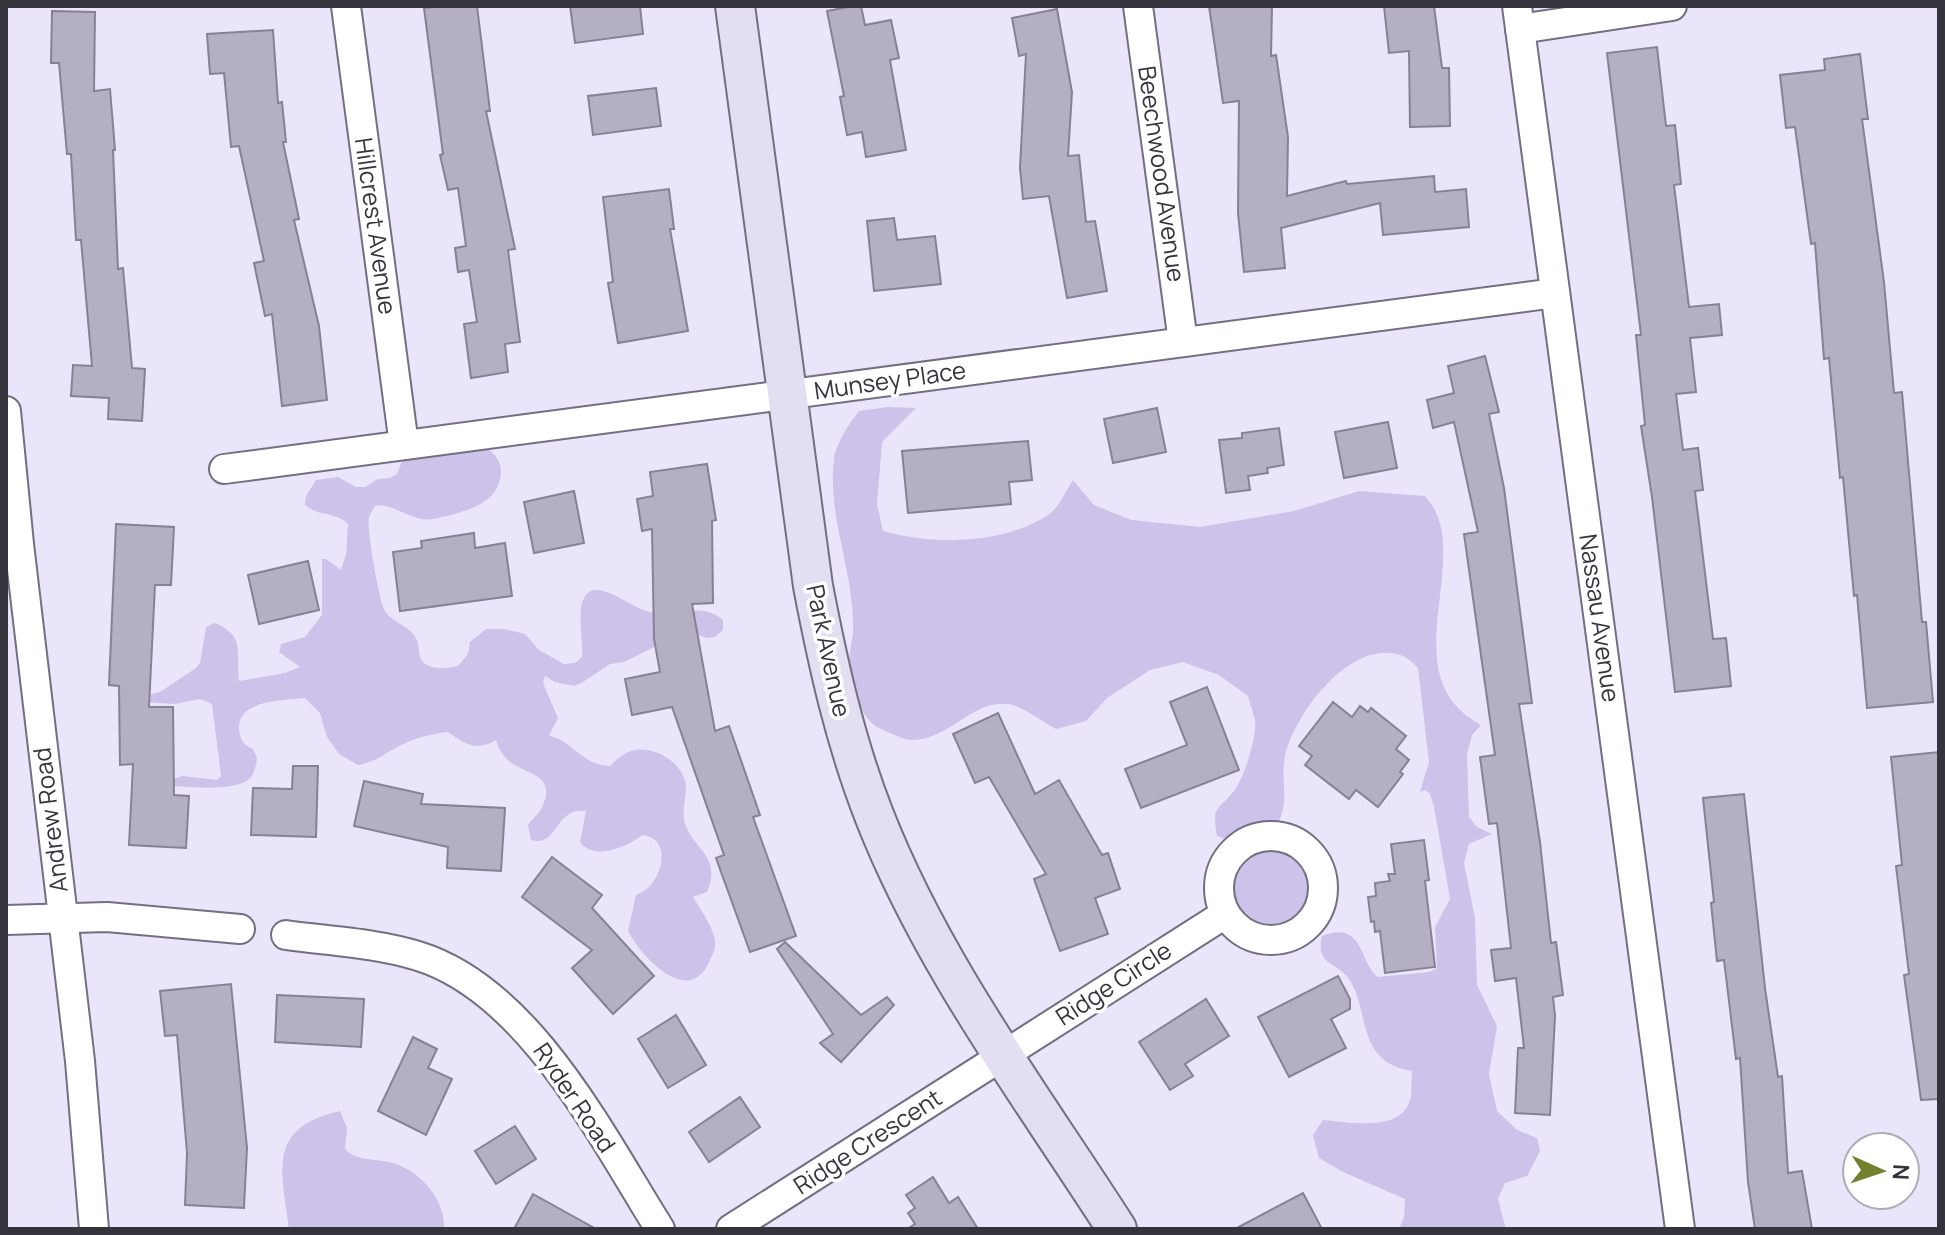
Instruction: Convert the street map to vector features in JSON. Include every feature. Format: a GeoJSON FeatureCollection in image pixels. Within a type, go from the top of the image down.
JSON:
{"type":"FeatureCollection","features":[{"type":"Feature","properties":{"kind":"street","name":"Hillcrest Avenue"},"geometry":{"type":"LineString","coordinates":[[346,6],[404,445]]}},
{"type":"Feature","properties":{"kind":"street","name":"Park Avenue"},"geometry":{"type":"LineString","coordinates":[[735,6],[813,586],[829,668],[848,739],[874,816],[912,899],[958,983],[1117,1229]]}},
{"type":"Feature","properties":{"kind":"street","name":"Beechwood Avenue"},"geometry":{"type":"LineString","coordinates":[[1138,6],[1183,342]]}},
{"type":"Feature","properties":{"kind":"street"},"geometry":{"type":"LineString","coordinates":[[1519,18],[1672,6]]}},
{"type":"Feature","properties":{"kind":"street","name":"Nassau Avenue"},"geometry":{"type":"LineString","coordinates":[[1519,18],[1680,1229]]}},
{"type":"Feature","properties":{"kind":"street","name":"Munsey Place"},"geometry":{"type":"LineString","coordinates":[[224,469],[1555,293]]}},
{"type":"Feature","properties":{"kind":"street","name":"Andrew Road"},"geometry":{"type":"LineString","coordinates":[[6,411],[13,545],[80,1061],[94,1229]]}},
{"type":"Feature","properties":{"kind":"street","name":"Ridge Circle"},"geometry":{"type":"LineString","coordinates":[[1004,1055],[1225,914]]}},
{"type":"Feature","properties":{"kind":"street"},"geometry":{"type":"LineString","coordinates":[[6,920],[153,919],[240,929]]}},
{"type":"Feature","properties":{"kind":"street","name":"Ryder Road"},"geometry":{"type":"LineString","coordinates":[[286,935],[418,956],[449,968],[482,989],[542,1046],[660,1229]]}},
{"type":"Feature","properties":{"kind":"street","name":"Ridge Crescent"},"geometry":{"type":"LineString","coordinates":[[731,1229],[1004,1055]]}},
{"type":"Feature","properties":{"kind":"shaded area"},"geometry":{"type":"Polygon","coordinates":[[[888,407],[916,408],[882,442],[877,504],[883,531],[902,536],[967,540],[1010,532],[1052,512],[1073,480],[1094,505],[1131,520],[1200,527],[1294,511],[1359,491],[1425,496],[1439,520],[1443,549],[1436,646],[1440,676],[1454,703],[1481,725],[1472,735],[1467,754],[1469,817],[1477,827],[1492,834],[1469,844],[1464,863],[1475,918],[1477,985],[1497,1026],[1489,1074],[1497,1111],[1517,1130],[1537,1138],[1540,1151],[1527,1176],[1505,1183],[1498,1199],[1506,1229],[1399,1229],[1404,1217],[1405,1199],[1319,1158],[1313,1135],[1323,1120],[1360,1123],[1387,1121],[1406,1108],[1411,1096],[1412,1071],[1394,1066],[1373,1047],[1356,992],[1344,973],[1324,958],[1321,945],[1322,936],[1346,933],[1354,938],[1378,977],[1430,972],[1437,968],[1435,927],[1450,899],[1434,807],[1430,794],[1426,790],[1420,792],[1429,762],[1418,668],[1403,656],[1384,653],[1364,657],[1329,682],[1300,719],[1291,739],[1285,756],[1284,798],[1278,823],[1228,840],[1217,836],[1215,814],[1241,778],[1252,747],[1255,720],[1248,696],[1219,675],[1183,662],[1150,670],[1107,698],[1086,721],[1056,729],[1008,704],[983,708],[926,738],[909,740],[879,728],[864,713],[850,676],[852,607],[833,481],[837,447],[855,416],[859,411],[888,407]]]}},
{"type":"Feature","properties":{"kind":"shaded area"},"geometry":{"type":"Polygon","coordinates":[[[410,441],[476,444],[497,458],[501,472],[492,495],[460,512],[425,519],[389,507],[375,506],[369,516],[371,548],[384,609],[413,634],[421,660],[427,665],[439,668],[458,666],[468,654],[470,642],[486,629],[505,629],[525,634],[539,650],[564,664],[575,663],[582,657],[582,604],[584,597],[595,590],[609,593],[646,611],[705,611],[723,620],[723,630],[715,637],[695,634],[668,640],[624,662],[610,664],[574,686],[555,682],[545,676],[543,683],[558,718],[549,736],[565,742],[600,765],[610,766],[632,751],[659,753],[673,762],[682,774],[686,786],[684,819],[687,829],[704,852],[711,869],[707,892],[693,897],[710,926],[715,942],[713,954],[701,974],[691,980],[667,974],[655,965],[628,931],[636,895],[653,882],[660,866],[662,858],[658,843],[643,835],[611,850],[586,848],[580,842],[586,811],[568,815],[546,838],[531,840],[528,825],[545,799],[544,783],[507,759],[496,740],[477,746],[465,743],[448,732],[435,734],[411,741],[358,765],[339,754],[327,737],[320,713],[305,698],[285,700],[253,707],[240,720],[241,739],[253,749],[257,758],[251,777],[244,782],[206,788],[156,784],[183,776],[217,780],[221,776],[212,704],[200,699],[175,704],[126,701],[160,692],[196,668],[200,663],[206,627],[215,623],[225,628],[236,640],[239,681],[285,673],[300,667],[279,652],[281,644],[305,637],[322,615],[322,559],[341,570],[346,555],[348,524],[338,517],[310,509],[305,505],[306,496],[316,480],[338,477],[356,487],[365,487],[378,479],[390,478],[397,474],[410,441]]]}},
{"type":"Feature","properties":{"kind":"shaded area"},"geometry":{"type":"Polygon","coordinates":[[[1271,836],[1291,840],[1308,851],[1319,868],[1323,888],[1319,908],[1308,925],[1291,936],[1271,940],[1251,936],[1234,925],[1223,908],[1219,888],[1223,868],[1234,851],[1251,840],[1271,836]]]}},
{"type":"Feature","properties":{"kind":"shaded area"},"geometry":{"type":"Polygon","coordinates":[[[340,1111],[347,1128],[345,1149],[361,1158],[387,1161],[403,1167],[422,1180],[441,1208],[444,1229],[289,1229],[283,1170],[289,1140],[316,1118],[340,1111]]]}},
{"type":"Feature","properties":{"kind":"building"},"geometry":{"type":"Polygon","coordinates":[[[477,6],[490,111],[486,111],[515,249],[508,250],[520,342],[505,344],[508,372],[471,378],[464,324],[477,322],[469,270],[458,272],[455,248],[466,246],[458,188],[448,190],[440,155],[443,154],[424,8],[477,6]]]}},
{"type":"Feature","properties":{"kind":"building"},"geometry":{"type":"Polygon","coordinates":[[[570,6],[640,6],[643,34],[575,43],[570,6]]]}},
{"type":"Feature","properties":{"kind":"building"},"geometry":{"type":"Polygon","coordinates":[[[861,6],[865,25],[891,20],[899,58],[890,60],[906,150],[866,157],[862,132],[847,135],[840,97],[844,96],[827,11],[861,6]]]}},
{"type":"Feature","properties":{"kind":"building"},"geometry":{"type":"Polygon","coordinates":[[[1209,6],[1272,6],[1271,56],[1276,55],[1288,137],[1287,196],[1346,181],[1347,184],[1434,176],[1435,192],[1466,189],[1469,227],[1383,235],[1380,203],[1281,228],[1285,268],[1244,272],[1238,213],[1239,101],[1223,103],[1209,6]]]}},
{"type":"Feature","properties":{"kind":"building"},"geometry":{"type":"Polygon","coordinates":[[[1384,6],[1434,6],[1442,68],[1449,68],[1450,126],[1410,127],[1409,51],[1389,53],[1384,6]]]}},
{"type":"Feature","properties":{"kind":"building"},"geometry":{"type":"Polygon","coordinates":[[[1057,9],[1072,92],[1068,156],[1079,155],[1086,222],[1095,221],[1107,291],[1067,298],[1049,196],[1023,199],[1020,168],[1026,54],[1019,56],[1012,18],[1057,9]]]}},
{"type":"Feature","properties":{"kind":"building"},"geometry":{"type":"Polygon","coordinates":[[[52,11],[95,12],[94,91],[110,89],[118,269],[123,268],[132,368],[145,369],[142,421],[108,419],[109,398],[71,396],[73,365],[92,366],[81,240],[76,240],[71,154],[67,154],[59,63],[51,63],[52,11]]]}},
{"type":"Feature","properties":{"kind":"building"},"geometry":{"type":"Polygon","coordinates":[[[273,30],[278,103],[282,102],[286,142],[283,142],[299,219],[294,220],[319,326],[327,400],[282,406],[272,314],[265,316],[254,263],[264,261],[239,146],[231,147],[224,73],[210,74],[207,34],[273,30]]]}},
{"type":"Feature","properties":{"kind":"building"},"geometry":{"type":"Polygon","coordinates":[[[1657,47],[1666,126],[1675,125],[1681,184],[1674,185],[1689,307],[1719,304],[1722,335],[1690,338],[1696,392],[1676,394],[1683,450],[1698,448],[1703,490],[1695,491],[1713,639],[1726,638],[1731,686],[1675,692],[1641,426],[1645,425],[1636,335],[1641,335],[1607,53],[1657,47]]]}},
{"type":"Feature","properties":{"kind":"building"},"geometry":{"type":"Polygon","coordinates":[[[1860,54],[1868,119],[1862,119],[1884,282],[1894,393],[1902,392],[1922,622],[1926,622],[1933,702],[1867,708],[1829,358],[1824,359],[1815,243],[1811,244],[1795,127],[1786,128],[1780,75],[1825,70],[1824,59],[1860,54]]]}},
{"type":"Feature","properties":{"kind":"building"},"geometry":{"type":"Polygon","coordinates":[[[656,88],[661,126],[593,135],[588,96],[656,88]]]}},
{"type":"Feature","properties":{"kind":"building"},"geometry":{"type":"Polygon","coordinates":[[[669,189],[674,229],[670,229],[688,331],[618,343],[608,283],[613,282],[603,197],[669,189]]]}},
{"type":"Feature","properties":{"kind":"building"},"geometry":{"type":"Polygon","coordinates":[[[894,218],[897,240],[935,236],[941,284],[874,291],[867,221],[894,218]]]}},
{"type":"Feature","properties":{"kind":"building"},"geometry":{"type":"Polygon","coordinates":[[[1485,356],[1499,412],[1489,414],[1504,488],[1532,703],[1519,704],[1540,842],[1551,943],[1556,942],[1563,995],[1553,997],[1555,1016],[1550,1115],[1515,1113],[1518,1048],[1524,1048],[1516,978],[1495,981],[1491,950],[1511,948],[1497,823],[1489,824],[1480,757],[1495,755],[1464,534],[1478,532],[1454,422],[1433,428],[1427,400],[1454,393],[1448,366],[1485,356]]]}},
{"type":"Feature","properties":{"kind":"building"},"geometry":{"type":"Polygon","coordinates":[[[1157,408],[1166,452],[1113,463],[1104,419],[1157,408]]]}},
{"type":"Feature","properties":{"kind":"building"},"geometry":{"type":"Polygon","coordinates":[[[1388,422],[1397,468],[1344,478],[1335,432],[1388,422]]]}},
{"type":"Feature","properties":{"kind":"building"},"geometry":{"type":"Polygon","coordinates":[[[1279,428],[1284,465],[1267,468],[1268,473],[1248,476],[1250,490],[1226,493],[1219,440],[1242,438],[1242,433],[1279,428]]]}},
{"type":"Feature","properties":{"kind":"building"},"geometry":{"type":"Polygon","coordinates":[[[1028,441],[1032,480],[1009,482],[1011,504],[908,513],[902,451],[1028,441]]]}},
{"type":"Feature","properties":{"kind":"building"},"geometry":{"type":"Polygon","coordinates":[[[707,464],[716,520],[712,521],[713,603],[692,604],[715,731],[729,726],[760,815],[753,817],[796,936],[750,952],[716,858],[724,855],[672,707],[632,715],[625,679],[660,672],[654,639],[652,529],[642,531],[637,499],[653,496],[650,472],[707,464]]]}},
{"type":"Feature","properties":{"kind":"building"},"geometry":{"type":"Polygon","coordinates":[[[574,491],[584,543],[534,553],[524,502],[574,491]]]}},
{"type":"Feature","properties":{"kind":"building"},"geometry":{"type":"Polygon","coordinates":[[[116,524],[174,527],[171,585],[155,585],[149,707],[173,707],[174,795],[189,796],[186,848],[129,845],[133,764],[120,765],[119,686],[109,685],[116,524]]]}},
{"type":"Feature","properties":{"kind":"building"},"geometry":{"type":"Polygon","coordinates":[[[474,533],[475,548],[505,543],[512,596],[400,611],[393,552],[422,548],[421,541],[474,533]]]}},
{"type":"Feature","properties":{"kind":"building"},"geometry":{"type":"Polygon","coordinates":[[[308,561],[319,610],[259,624],[248,575],[308,561]]]}},
{"type":"Feature","properties":{"kind":"building"},"geometry":{"type":"Polygon","coordinates":[[[1207,687],[1239,770],[1141,808],[1125,769],[1187,745],[1170,702],[1207,687]]]}},
{"type":"Feature","properties":{"kind":"building"},"geometry":{"type":"Polygon","coordinates":[[[1333,702],[1352,717],[1360,706],[1368,712],[1371,708],[1406,736],[1396,749],[1409,760],[1400,772],[1403,774],[1378,807],[1356,790],[1349,799],[1305,765],[1312,756],[1299,746],[1333,702]]]}},
{"type":"Feature","properties":{"kind":"building"},"geometry":{"type":"Polygon","coordinates":[[[998,713],[1035,794],[1059,780],[1102,855],[1108,853],[1120,889],[1095,898],[1108,934],[1060,951],[1034,879],[1046,874],[989,777],[975,783],[953,734],[998,713]]]}},
{"type":"Feature","properties":{"kind":"building"},"geometry":{"type":"Polygon","coordinates":[[[1939,752],[1939,1099],[1921,1100],[1904,975],[1909,974],[1896,866],[1902,865],[1891,757],[1939,752]]]}},
{"type":"Feature","properties":{"kind":"building"},"geometry":{"type":"Polygon","coordinates":[[[293,766],[318,766],[316,837],[251,835],[253,788],[292,789],[293,766]]]}},
{"type":"Feature","properties":{"kind":"building"},"geometry":{"type":"Polygon","coordinates":[[[364,781],[423,794],[421,804],[505,808],[501,871],[447,868],[448,847],[354,826],[364,781]]]}},
{"type":"Feature","properties":{"kind":"building"},"geometry":{"type":"Polygon","coordinates":[[[1744,794],[1765,988],[1778,1077],[1782,1076],[1788,1173],[1802,1171],[1812,1229],[1755,1229],[1748,1182],[1740,1058],[1736,1059],[1724,960],[1717,961],[1703,798],[1744,794]]]}},
{"type":"Feature","properties":{"kind":"building"},"geometry":{"type":"Polygon","coordinates":[[[1424,840],[1429,880],[1425,881],[1435,967],[1385,973],[1380,931],[1375,932],[1374,921],[1371,922],[1368,897],[1376,896],[1375,883],[1390,881],[1388,874],[1395,874],[1391,844],[1424,840]]]}},
{"type":"Feature","properties":{"kind":"building"},"geometry":{"type":"Polygon","coordinates":[[[552,857],[602,895],[592,908],[654,976],[613,1014],[572,968],[592,950],[522,897],[552,857]]]}},
{"type":"Feature","properties":{"kind":"building"},"geometry":{"type":"Polygon","coordinates":[[[785,942],[861,1015],[887,997],[894,1005],[841,1062],[820,1043],[833,1034],[777,949],[785,942]]]}},
{"type":"Feature","properties":{"kind":"building"},"geometry":{"type":"Polygon","coordinates":[[[1338,976],[1350,999],[1350,1009],[1331,1019],[1346,1048],[1289,1077],[1258,1017],[1338,976]]]}},
{"type":"Feature","properties":{"kind":"building"},"geometry":{"type":"Polygon","coordinates":[[[231,984],[247,1148],[244,1208],[185,1205],[187,1153],[177,1035],[165,1036],[160,991],[231,984]]]}},
{"type":"Feature","properties":{"kind":"building"},"geometry":{"type":"Polygon","coordinates":[[[277,995],[364,999],[361,1047],[275,1042],[277,995]]]}},
{"type":"Feature","properties":{"kind":"building"},"geometry":{"type":"Polygon","coordinates":[[[1206,999],[1229,1036],[1185,1064],[1193,1076],[1170,1090],[1139,1042],[1206,999]]]}},
{"type":"Feature","properties":{"kind":"building"},"geometry":{"type":"Polygon","coordinates":[[[676,1015],[706,1065],[668,1088],[638,1039],[676,1015]]]}},
{"type":"Feature","properties":{"kind":"building"},"geometry":{"type":"Polygon","coordinates":[[[413,1037],[437,1049],[428,1068],[452,1079],[426,1135],[378,1111],[413,1037]]]}},
{"type":"Feature","properties":{"kind":"building"},"geometry":{"type":"Polygon","coordinates":[[[740,1097],[760,1127],[709,1162],[689,1132],[740,1097]]]}},
{"type":"Feature","properties":{"kind":"building"},"geometry":{"type":"Polygon","coordinates":[[[515,1126],[536,1159],[496,1184],[475,1151],[515,1126]]]}},
{"type":"Feature","properties":{"kind":"building"},"geometry":{"type":"Polygon","coordinates":[[[933,1177],[949,1203],[958,1197],[978,1229],[907,1229],[915,1224],[908,1213],[915,1208],[906,1195],[933,1177]]]}},
{"type":"Feature","properties":{"kind":"building"},"geometry":{"type":"Polygon","coordinates":[[[1303,1193],[1322,1229],[1235,1229],[1303,1193]]]}},
{"type":"Feature","properties":{"kind":"building"},"geometry":{"type":"Polygon","coordinates":[[[533,1194],[596,1229],[514,1229],[533,1194]]]}}]}
